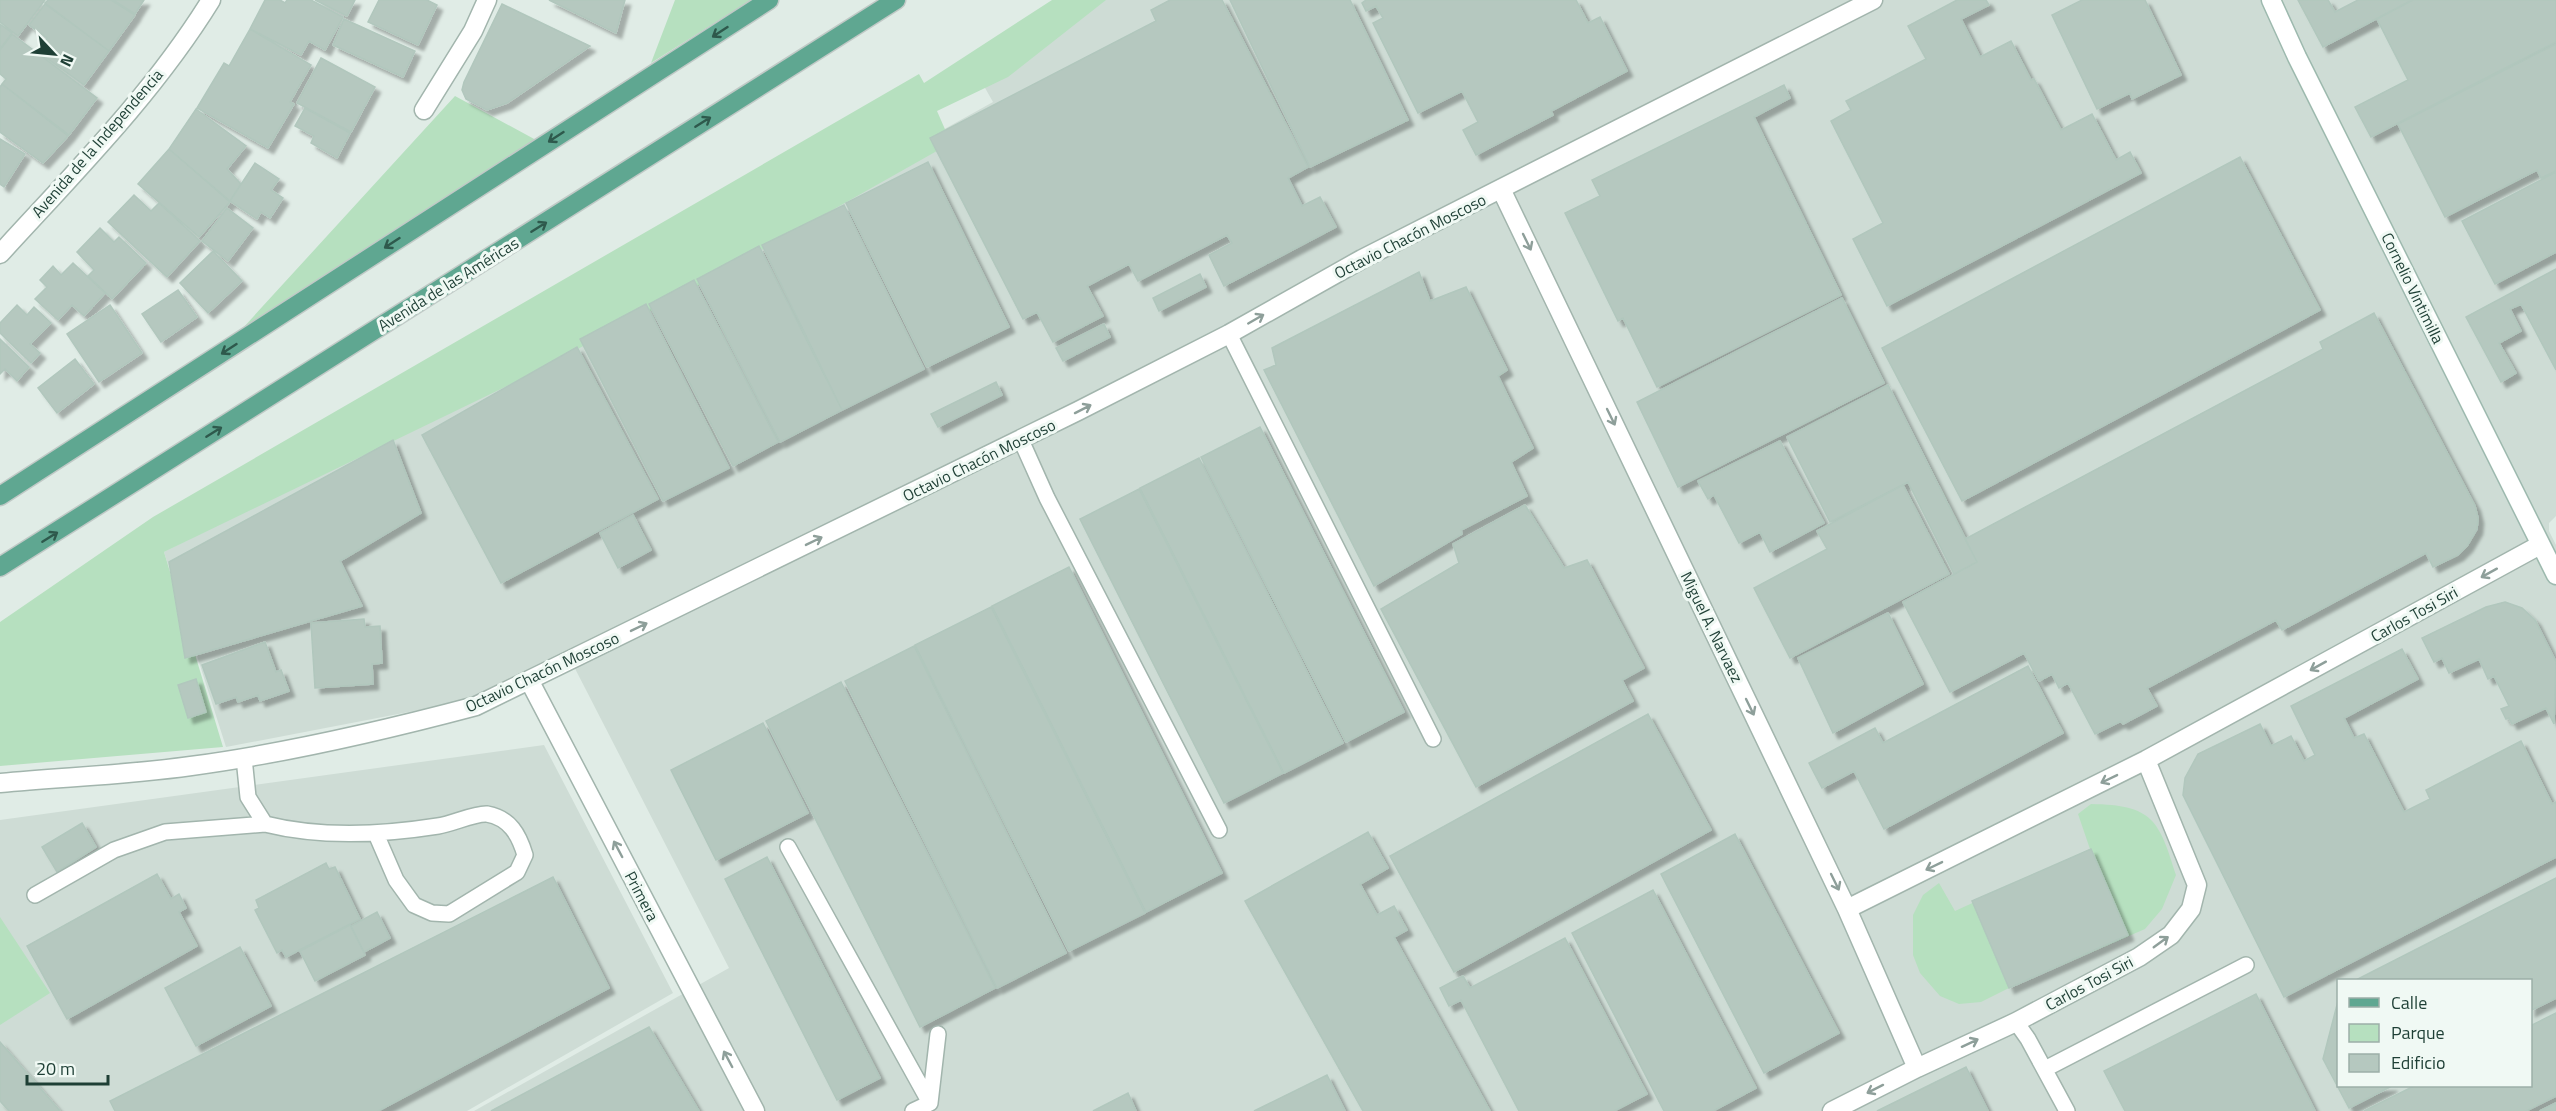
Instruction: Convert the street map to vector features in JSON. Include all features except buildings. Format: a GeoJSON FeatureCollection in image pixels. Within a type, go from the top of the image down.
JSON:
{"type":"FeatureCollection","features":[{"type":"Feature","properties":{"kind":"main road"},"geometry":{"type":"LineString","coordinates":[[0,496],[769,0]]}},
{"type":"Feature","properties":{"kind":"main road","name":"Avenida de las Américas"},"geometry":{"type":"LineString","coordinates":[[0,567],[896,0]]}},
{"type":"Feature","properties":{"kind":"street","name":"Avenida de la Independencia"},"geometry":{"type":"LineString","coordinates":[[0,254],[128,113],[192,31],[211,0]]}},
{"type":"Feature","properties":{"kind":"street"},"geometry":{"type":"LineString","coordinates":[[424,110],[474,31],[487,0]]}},
{"type":"Feature","properties":{"kind":"street","name":"Octavio Chacón Moscoso"},"geometry":{"type":"LineString","coordinates":[[0,783],[189,766],[244,758],[363,735],[476,706],[1021,440],[1229,334],[1362,259],[1873,0]]}},
{"type":"Feature","properties":{"kind":"street","name":"Cornelio Vintimilla"},"geometry":{"type":"LineString","coordinates":[[2271,0],[2297,57],[2414,288],[2548,541],[2556,575]]}},
{"type":"Feature","properties":{"kind":"street","name":"Miguel A. Narvaez"},"geometry":{"type":"LineString","coordinates":[[1501,189],[1847,909],[1917,1068]]}},
{"type":"Feature","properties":{"kind":"street","name":"Carlos Tosi Siri"},"geometry":{"type":"LineString","coordinates":[[1847,909],[2146,760],[2548,541]]}},
{"type":"Feature","properties":{"kind":"street","name":"Primera"},"geometry":{"type":"LineString","coordinates":[[530,680],[755,1111]]}},
{"type":"Feature","properties":{"kind":"street","name":"Carlos Tosi Siri"},"geometry":{"type":"LineString","coordinates":[[1832,1111],[2016,1022],[2139,957],[2171,934],[2191,909],[2197,885],[2146,760]]}},
{"type":"Feature","properties":{"kind":"street","name":"Octavio Chacón Moscoso"},"geometry":{"type":"LineString","coordinates":[[0,778],[38,779]]}},
{"type":"Feature","properties":{"kind":"lane"},"geometry":{"type":"LineString","coordinates":[[1229,334],[1433,739]]}},
{"type":"Feature","properties":{"kind":"lane"},"geometry":{"type":"LineString","coordinates":[[1021,440],[1047,498],[1219,830]]}},
{"type":"Feature","properties":{"kind":"lane"},"geometry":{"type":"LineString","coordinates":[[244,758],[248,797],[265,824]]}},
{"type":"Feature","properties":{"kind":"lane"},"geometry":{"type":"LineString","coordinates":[[35,895],[114,850],[165,832],[265,824],[293,831],[376,834],[441,826],[486,814],[508,822],[520,839],[525,855],[517,872],[449,914],[432,913],[414,905],[396,880],[376,834]]}},
{"type":"Feature","properties":{"kind":"lane"},"geometry":{"type":"LineString","coordinates":[[788,848],[930,1103]]}},
{"type":"Feature","properties":{"kind":"lane"},"geometry":{"type":"LineString","coordinates":[[2044,1069],[2246,965]]}},
{"type":"Feature","properties":{"kind":"lane"},"geometry":{"type":"LineString","coordinates":[[2016,1022],[2067,1111]]}},
{"type":"Feature","properties":{"kind":"lane"},"geometry":{"type":"LineString","coordinates":[[930,1103],[938,1034]]}},
{"type":"Feature","properties":{"kind":"lane"},"geometry":{"type":"LineString","coordinates":[[913,1111],[930,1103]]}},
{"type":"Feature","properties":{"kind":"shaded area"},"geometry":{"type":"Polygon","coordinates":[[[1074,0],[2556,0],[2556,516],[2549,523],[2549,531],[2556,545],[2556,1111],[474,1111],[729,968],[567,653],[471,700],[226,747],[164,552],[392,436],[993,102],[976,72],[1074,0]]]}},
{"type":"Feature","properties":{"kind":"shaded area"},"geometry":{"type":"Polygon","coordinates":[[[544,745],[673,993],[467,1111],[0,1111],[0,820],[544,745]]]}},
{"type":"Feature","properties":{"kind":"green space"},"geometry":{"type":"Polygon","coordinates":[[[675,0],[751,0],[651,63],[675,0]]]}},
{"type":"Feature","properties":{"kind":"green space"},"geometry":{"type":"Polygon","coordinates":[[[1052,0],[1106,0],[1008,77],[937,111],[951,143],[696,287],[505,387],[164,552],[223,747],[0,766],[0,622],[153,517],[919,74],[924,83],[1052,0]]]}},
{"type":"Feature","properties":{"kind":"green space"},"geometry":{"type":"Polygon","coordinates":[[[455,96],[536,140],[231,341],[455,96]]]}},
{"type":"Feature","properties":{"kind":"green space"},"geometry":{"type":"Polygon","coordinates":[[[2091,804],[2112,805],[2141,812],[2158,829],[2176,875],[2162,909],[2145,929],[1981,1002],[1959,1004],[1940,996],[1920,973],[1913,955],[1913,915],[1923,895],[1939,883],[1955,911],[2090,849],[2078,814],[2091,804]]]}},
{"type":"Feature","properties":{"kind":"green space"},"geometry":{"type":"Polygon","coordinates":[[[0,917],[50,993],[0,1025],[0,917]]]}}]}
